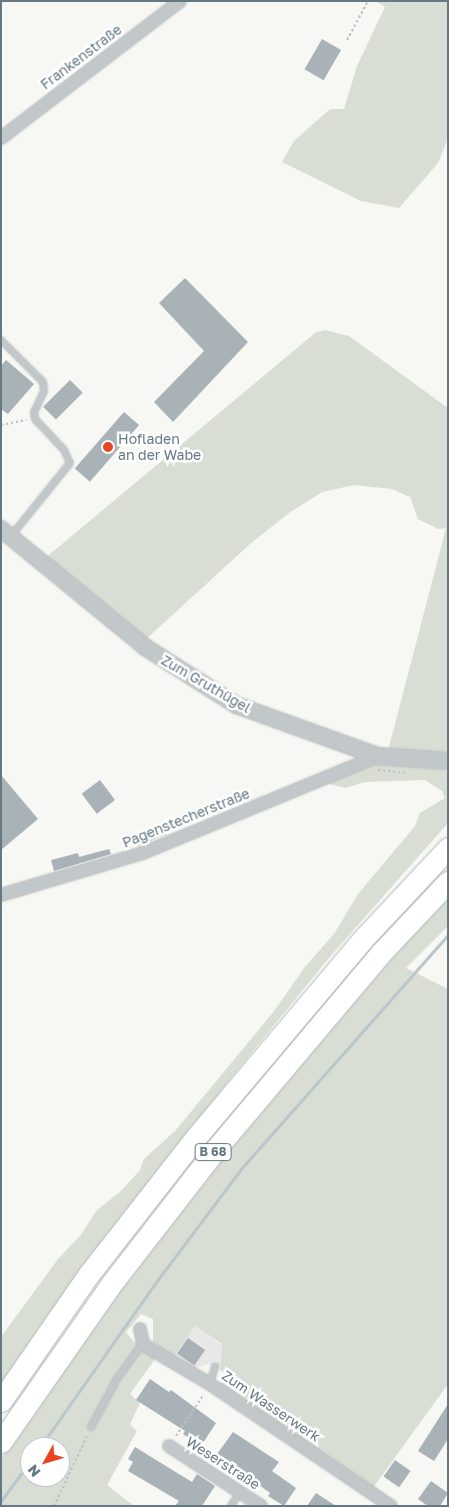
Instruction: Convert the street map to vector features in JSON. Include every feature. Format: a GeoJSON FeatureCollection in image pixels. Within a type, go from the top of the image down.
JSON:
{"type":"FeatureCollection","features":[{"type":"Feature","properties":{"kind":"highway","name":"B 68"},"geometry":{"type":"LineString","coordinates":[[1,1401],[89,1274],[197,1136],[362,940],[448,848]]}},
{"type":"Feature","properties":{"kind":"highway","name":"B 68"},"geometry":{"type":"LineString","coordinates":[[1,1442],[112,1283],[215,1150],[381,953],[448,882]]}},
{"type":"Feature","properties":{"kind":"street","name":"Frankenstraße"},"geometry":{"type":"LineString","coordinates":[[1,138],[180,1]]}},
{"type":"Feature","properties":{"kind":"street","name":"Zum Gruthügel"},"geometry":{"type":"LineString","coordinates":[[6,533],[145,647],[208,689],[267,718],[378,756],[448,761]]}},
{"type":"Feature","properties":{"kind":"street","name":"Pagenstecherstraße"},"geometry":{"type":"LineString","coordinates":[[1,895],[143,853],[378,756]]}},
{"type":"Feature","properties":{"kind":"street"},"geometry":{"type":"LineString","coordinates":[[140,1329],[142,1343]]}},
{"type":"Feature","properties":{"kind":"street","name":"Zum Wasserwerk"},"geometry":{"type":"LineString","coordinates":[[142,1343],[210,1384],[391,1506]]}},
{"type":"Feature","properties":{"kind":"street","name":"Weserstraße"},"geometry":{"type":"LineString","coordinates":[[169,1446],[261,1506]]}},
{"type":"Feature","properties":{"kind":"lane"},"geometry":{"type":"LineString","coordinates":[[1,340],[43,382],[44,391],[34,412],[35,419],[64,450],[70,463],[6,533]]}},
{"type":"Feature","properties":{"kind":"lane"},"geometry":{"type":"LineString","coordinates":[[91,1426],[142,1343]]}},
{"type":"Feature","properties":{"kind":"lane"},"geometry":{"type":"LineString","coordinates":[[210,1384],[215,1367]]}},
{"type":"Feature","properties":{"kind":"lane"},"geometry":{"type":"LineString","coordinates":[[231,1506],[240,1492]]}},
{"type":"Feature","properties":{"kind":"path"},"geometry":{"type":"LineString","coordinates":[[346,40],[368,1]]}},
{"type":"Feature","properties":{"kind":"path"},"geometry":{"type":"LineString","coordinates":[[1,425],[35,419]]}},
{"type":"Feature","properties":{"kind":"path"},"geometry":{"type":"LineString","coordinates":[[169,1446],[210,1384]]}},
{"type":"Feature","properties":{"kind":"path"},"geometry":{"type":"LineString","coordinates":[[54,1506],[91,1426]]}},
{"type":"Feature","properties":{"kind":"shaded area"},"geometry":{"type":"Polygon","coordinates":[[[375,1],[448,1],[448,138],[438,163],[399,208],[361,201],[282,162],[294,141],[330,109],[344,109],[357,66],[385,7],[375,1]]]}},
{"type":"Feature","properties":{"kind":"shaded area"},"geometry":{"type":"Polygon","coordinates":[[[325,330],[349,336],[448,408],[448,756],[388,751],[446,528],[438,529],[418,519],[410,497],[392,489],[354,485],[322,492],[289,513],[250,544],[144,641],[43,560],[315,333],[325,330]]]}},
{"type":"Feature","properties":{"kind":"shaded area"},"geometry":{"type":"Polygon","coordinates":[[[384,764],[448,770],[448,823],[328,959],[227,1083],[1,1384],[1,1337],[58,1259],[80,1236],[97,1210],[120,1192],[140,1170],[144,1159],[175,1131],[275,1010],[304,968],[334,934],[358,894],[415,826],[420,813],[445,798],[442,791],[425,780],[365,782],[346,788],[329,784],[329,780],[359,767],[384,764]]]}},
{"type":"Feature","properties":{"kind":"shaded area"},"geometry":{"type":"Polygon","coordinates":[[[448,893],[448,926],[406,968],[448,989],[448,1384],[373,1488],[219,1385],[227,1375],[220,1370],[222,1344],[195,1326],[173,1358],[153,1342],[153,1319],[141,1314],[126,1332],[134,1342],[143,1343],[158,1355],[130,1394],[140,1403],[130,1424],[137,1431],[107,1485],[134,1506],[1,1506],[1,1458],[106,1306],[197,1186],[448,893]]]}},
{"type":"Feature","properties":{"kind":"shaded area"},"geometry":{"type":"Polygon","coordinates":[[[195,1326],[222,1345],[220,1370],[209,1364],[192,1369],[173,1358],[195,1326]]]}},
{"type":"Feature","properties":{"kind":"building"},"geometry":{"type":"Polygon","coordinates":[[[322,39],[341,50],[324,80],[304,69],[322,39]]]}},
{"type":"Feature","properties":{"kind":"building"},"geometry":{"type":"Polygon","coordinates":[[[185,278],[248,342],[173,422],[154,402],[204,351],[159,303],[185,278]]]}},
{"type":"Feature","properties":{"kind":"building"},"geometry":{"type":"Polygon","coordinates":[[[6,360],[34,384],[8,414],[1,409],[1,366],[6,360]]]}},
{"type":"Feature","properties":{"kind":"building"},"geometry":{"type":"Polygon","coordinates":[[[70,380],[83,393],[56,420],[43,407],[70,380]]]}},
{"type":"Feature","properties":{"kind":"building","name":"Hofladen an der Wabe"},"geometry":{"type":"Polygon","coordinates":[[[124,412],[139,425],[90,482],[75,469],[124,412]]]}},
{"type":"Feature","properties":{"kind":"building"},"geometry":{"type":"Polygon","coordinates":[[[1,775],[38,819],[1,850],[1,775]]]}},
{"type":"Feature","properties":{"kind":"building"},"geometry":{"type":"Polygon","coordinates":[[[100,780],[115,800],[97,814],[82,794],[100,780]]]}},
{"type":"Feature","properties":{"kind":"building"},"geometry":{"type":"Polygon","coordinates":[[[163,827],[167,834],[138,846],[133,835],[145,829],[147,834],[163,827]]]}},
{"type":"Feature","properties":{"kind":"building"},"geometry":{"type":"Polygon","coordinates":[[[109,849],[111,854],[54,871],[51,860],[78,853],[79,857],[109,849]]]}},
{"type":"Feature","properties":{"kind":"building"},"geometry":{"type":"Polygon","coordinates":[[[188,1338],[205,1350],[194,1366],[177,1354],[188,1338]]]}},
{"type":"Feature","properties":{"kind":"building"},"geometry":{"type":"Polygon","coordinates":[[[150,1379],[169,1392],[171,1390],[216,1423],[201,1446],[183,1434],[185,1431],[136,1400],[150,1379]]]}},
{"type":"Feature","properties":{"kind":"building"},"geometry":{"type":"Polygon","coordinates":[[[448,1404],[448,1439],[434,1461],[418,1451],[448,1404]]]}},
{"type":"Feature","properties":{"kind":"building"},"geometry":{"type":"Polygon","coordinates":[[[233,1432],[279,1462],[272,1471],[296,1488],[284,1506],[268,1496],[270,1493],[217,1454],[233,1432]]]}},
{"type":"Feature","properties":{"kind":"building"},"geometry":{"type":"Polygon","coordinates":[[[135,1447],[192,1482],[197,1474],[215,1486],[202,1506],[175,1506],[179,1501],[128,1471],[133,1462],[128,1459],[135,1447]]]}},
{"type":"Feature","properties":{"kind":"building"},"geometry":{"type":"Polygon","coordinates":[[[395,1460],[411,1471],[399,1487],[384,1476],[395,1460]]]}},
{"type":"Feature","properties":{"kind":"building"},"geometry":{"type":"Polygon","coordinates":[[[431,1481],[448,1493],[440,1506],[428,1506],[418,1499],[431,1481]]]}},
{"type":"Feature","properties":{"kind":"building"},"geometry":{"type":"Polygon","coordinates":[[[316,1493],[336,1506],[307,1506],[316,1493]]]}},
{"type":"Feature","properties":{"kind":"waterway"},"geometry":{"type":"LineString","coordinates":[[47,1437],[153,1286],[240,1170],[448,935]]}},
{"type":"Feature","properties":{"kind":"waterway"},"geometry":{"type":"LineString","coordinates":[[1,1501],[20,1475]]}},
{"type":"Feature","properties":{"kind":"place","name":"Hofladen an der Wabe"},"geometry":{"type":"Point","coordinates":[108,447]}}]}
